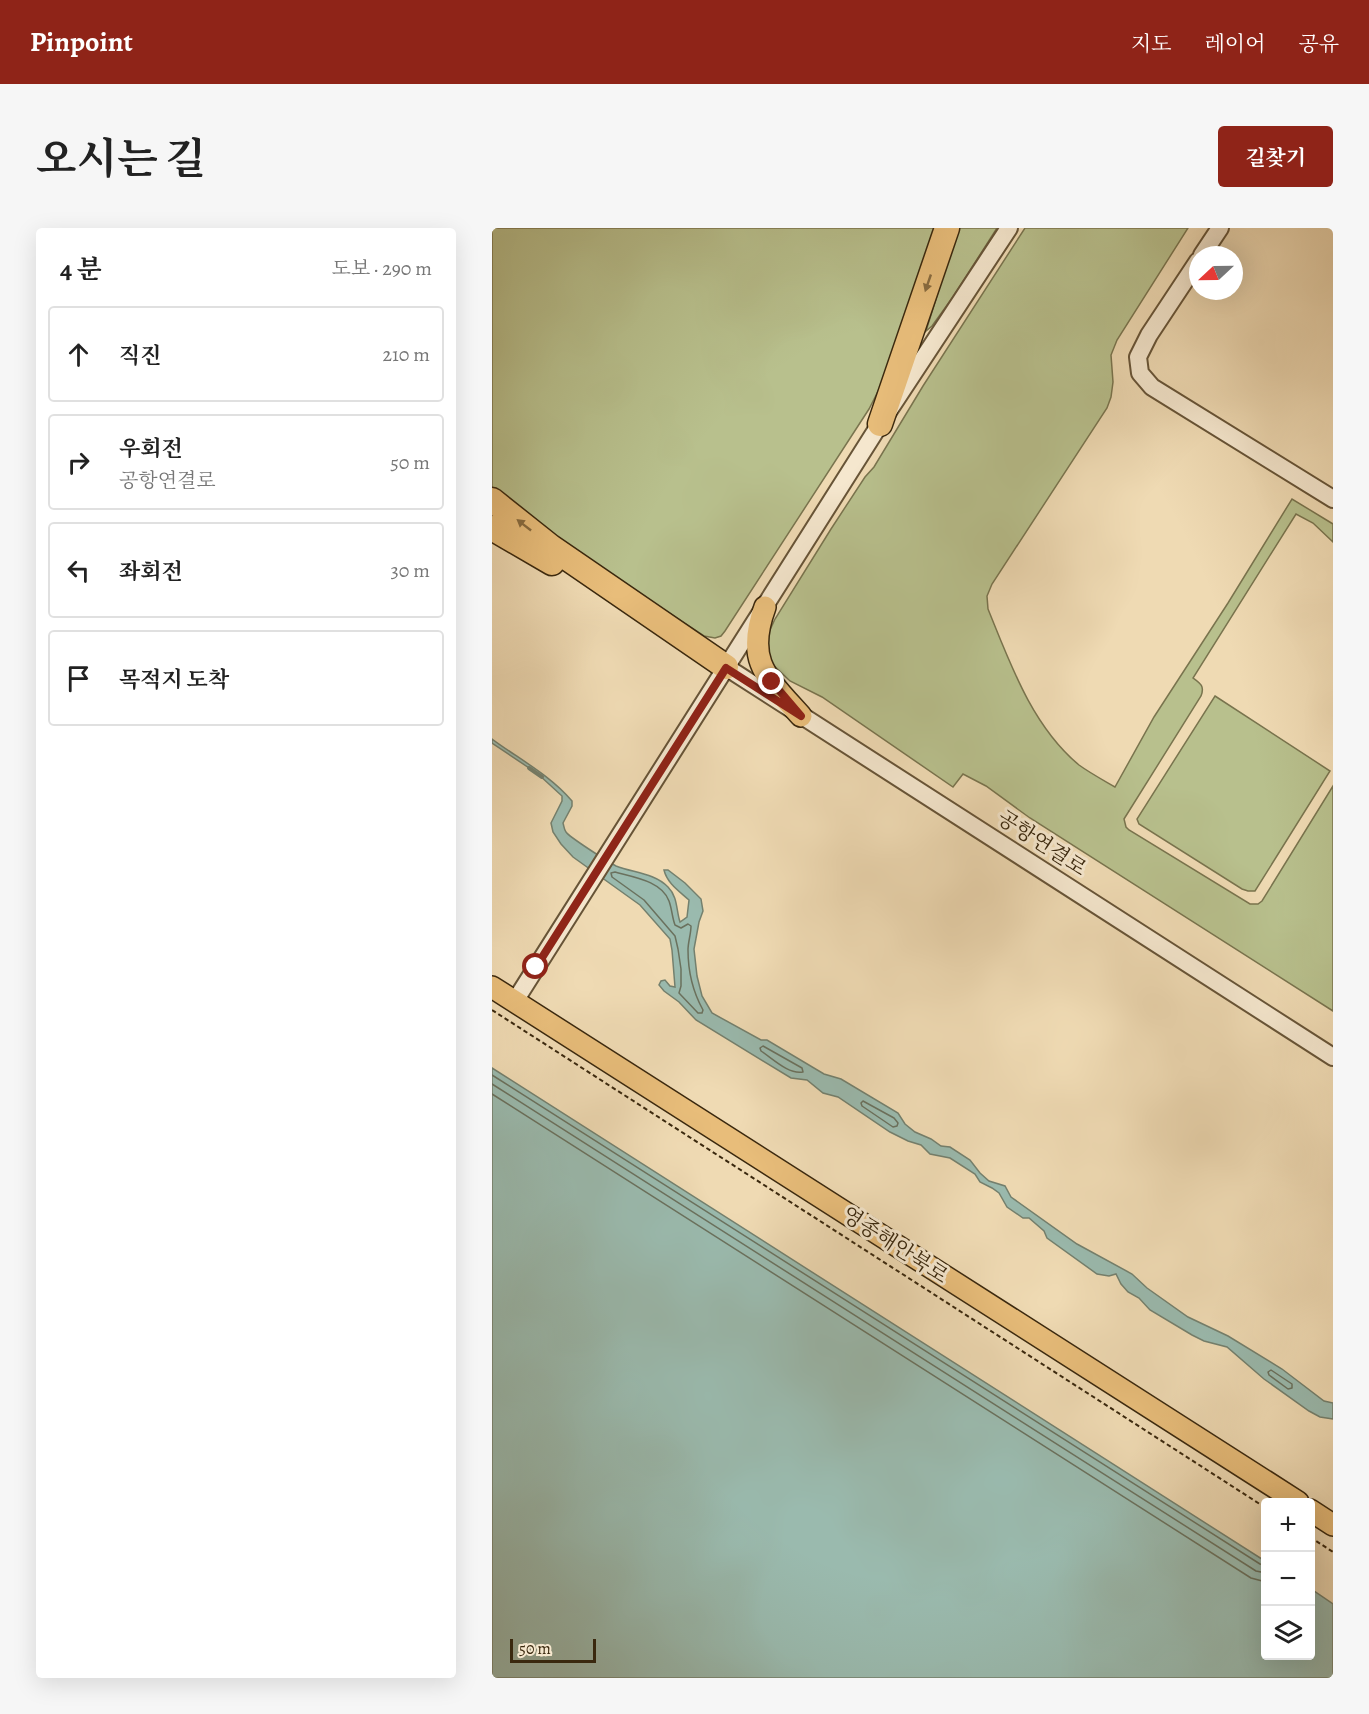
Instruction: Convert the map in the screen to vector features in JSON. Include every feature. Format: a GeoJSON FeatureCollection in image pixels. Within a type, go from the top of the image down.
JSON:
{"type":"FeatureCollection","features":[{"type":"Feature","properties":{"kind":"highway"},"geometry":{"type":"LineString","coordinates":[[880,424],[947,228]]}},
{"type":"Feature","properties":{"kind":"highway"},"geometry":{"type":"LineString","coordinates":[[492,500],[551,547],[726,668]]}},
{"type":"Feature","properties":{"kind":"highway"},"geometry":{"type":"LineString","coordinates":[[492,528],[726,668]]}},
{"type":"Feature","properties":{"kind":"main road"},"geometry":{"type":"LineString","coordinates":[[765,607],[757,638],[761,665],[777,689],[801,716]]}},
{"type":"Feature","properties":{"kind":"main road","name":"영종해안북로"},"geometry":{"type":"LineString","coordinates":[[492,987],[1290,1498]]}},
{"type":"Feature","properties":{"kind":"main road"},"geometry":{"type":"LineString","coordinates":[[1315,1513],[1333,1525]]}},
{"type":"Feature","properties":{"kind":"street"},"geometry":{"type":"LineString","coordinates":[[514,1001],[880,424],[1009,228]]}},
{"type":"Feature","properties":{"kind":"street"},"geometry":{"type":"LineString","coordinates":[[1208,246],[1220,228]]}},
{"type":"Feature","properties":{"kind":"street"},"geometry":{"type":"LineString","coordinates":[[1189,275],[1138,357],[1140,373],[1152,387],[1333,500]]}},
{"type":"Feature","properties":{"kind":"street","name":"공항연결로"},"geometry":{"type":"LineString","coordinates":[[726,668],[1333,1057]]}},
{"type":"Feature","properties":{"kind":"street"},"geometry":{"type":"LineString","coordinates":[[1274,1020],[1333,1051]]}},
{"type":"Feature","properties":{"kind":"path"},"geometry":{"type":"LineString","coordinates":[[492,1010],[1261,1505]]}},
{"type":"Feature","properties":{"kind":"path"},"geometry":{"type":"LineString","coordinates":[[1315,1540],[1333,1551]]}},
{"type":"Feature","properties":{"kind":"green space"},"geometry":{"type":"Polygon","coordinates":[[[492,228],[940,228],[892,364],[869,409],[721,636],[715,638],[704,636],[561,542],[492,487],[492,228]]]}},
{"type":"Feature","properties":{"kind":"green space"},"geometry":{"type":"Polygon","coordinates":[[[958,228],[997,228],[953,297],[926,331],[958,228]]]}},
{"type":"Feature","properties":{"kind":"green space"},"geometry":{"type":"Polygon","coordinates":[[[1025,228],[1188,228],[1117,340],[1111,355],[1113,382],[1107,408],[992,584],[987,596],[988,609],[1024,693],[1035,713],[1062,749],[1079,765],[1115,787],[1154,717],[1292,499],[1333,524],[1333,542],[1313,523],[1296,514],[1193,678],[1202,687],[1201,696],[1124,819],[1129,830],[1250,904],[1258,904],[1333,786],[1333,1011],[1030,818],[986,786],[963,774],[953,787],[822,697],[790,681],[769,661],[765,641],[775,619],[1025,228]]]}},
{"type":"Feature","properties":{"kind":"green space"},"geometry":{"type":"Polygon","coordinates":[[[1215,696],[1330,771],[1255,891],[1242,889],[1139,824],[1137,819],[1215,696]]]}},
{"type":"Feature","properties":{"kind":"water"},"geometry":{"type":"Polygon","coordinates":[[[492,739],[544,775],[572,801],[572,806],[563,823],[569,835],[616,866],[650,876],[668,887],[675,899],[680,922],[687,917],[689,900],[671,883],[664,870],[668,870],[685,883],[701,899],[703,911],[694,949],[702,996],[712,1013],[761,1040],[767,1040],[824,1074],[841,1079],[898,1113],[905,1124],[915,1132],[941,1146],[950,1147],[970,1160],[989,1181],[1005,1186],[1011,1197],[1077,1244],[1132,1274],[1147,1288],[1188,1317],[1228,1336],[1282,1369],[1324,1401],[1333,1403],[1333,1419],[1320,1417],[1309,1411],[1264,1379],[1227,1347],[1204,1341],[1150,1310],[1139,1298],[1128,1292],[1116,1274],[1109,1276],[1097,1274],[1047,1238],[1044,1231],[1029,1218],[1023,1218],[1007,1207],[999,1193],[980,1182],[975,1174],[950,1158],[930,1154],[921,1145],[890,1132],[838,1097],[823,1093],[807,1080],[791,1078],[696,1020],[659,985],[665,980],[670,986],[675,987],[670,939],[640,905],[573,857],[561,844],[553,832],[551,823],[562,801],[562,796],[538,774],[492,743],[492,739]]]}},
{"type":"Feature","properties":{"kind":"water"},"geometry":{"type":"Polygon","coordinates":[[[492,1068],[1261,1558],[1261,1660],[1315,1660],[1315,1592],[1333,1604],[1333,1678],[492,1678],[492,1068]]]}},
{"type":"Feature","properties":{"kind":"waterway"},"geometry":{"type":"LineString","coordinates":[[529,768],[542,777]]}},
{"type":"Feature","properties":{"kind":"route"},"geometry":{"type":"LineString","coordinates":[[536,967],[726,668],[801,716],[772,682]]}}]}
